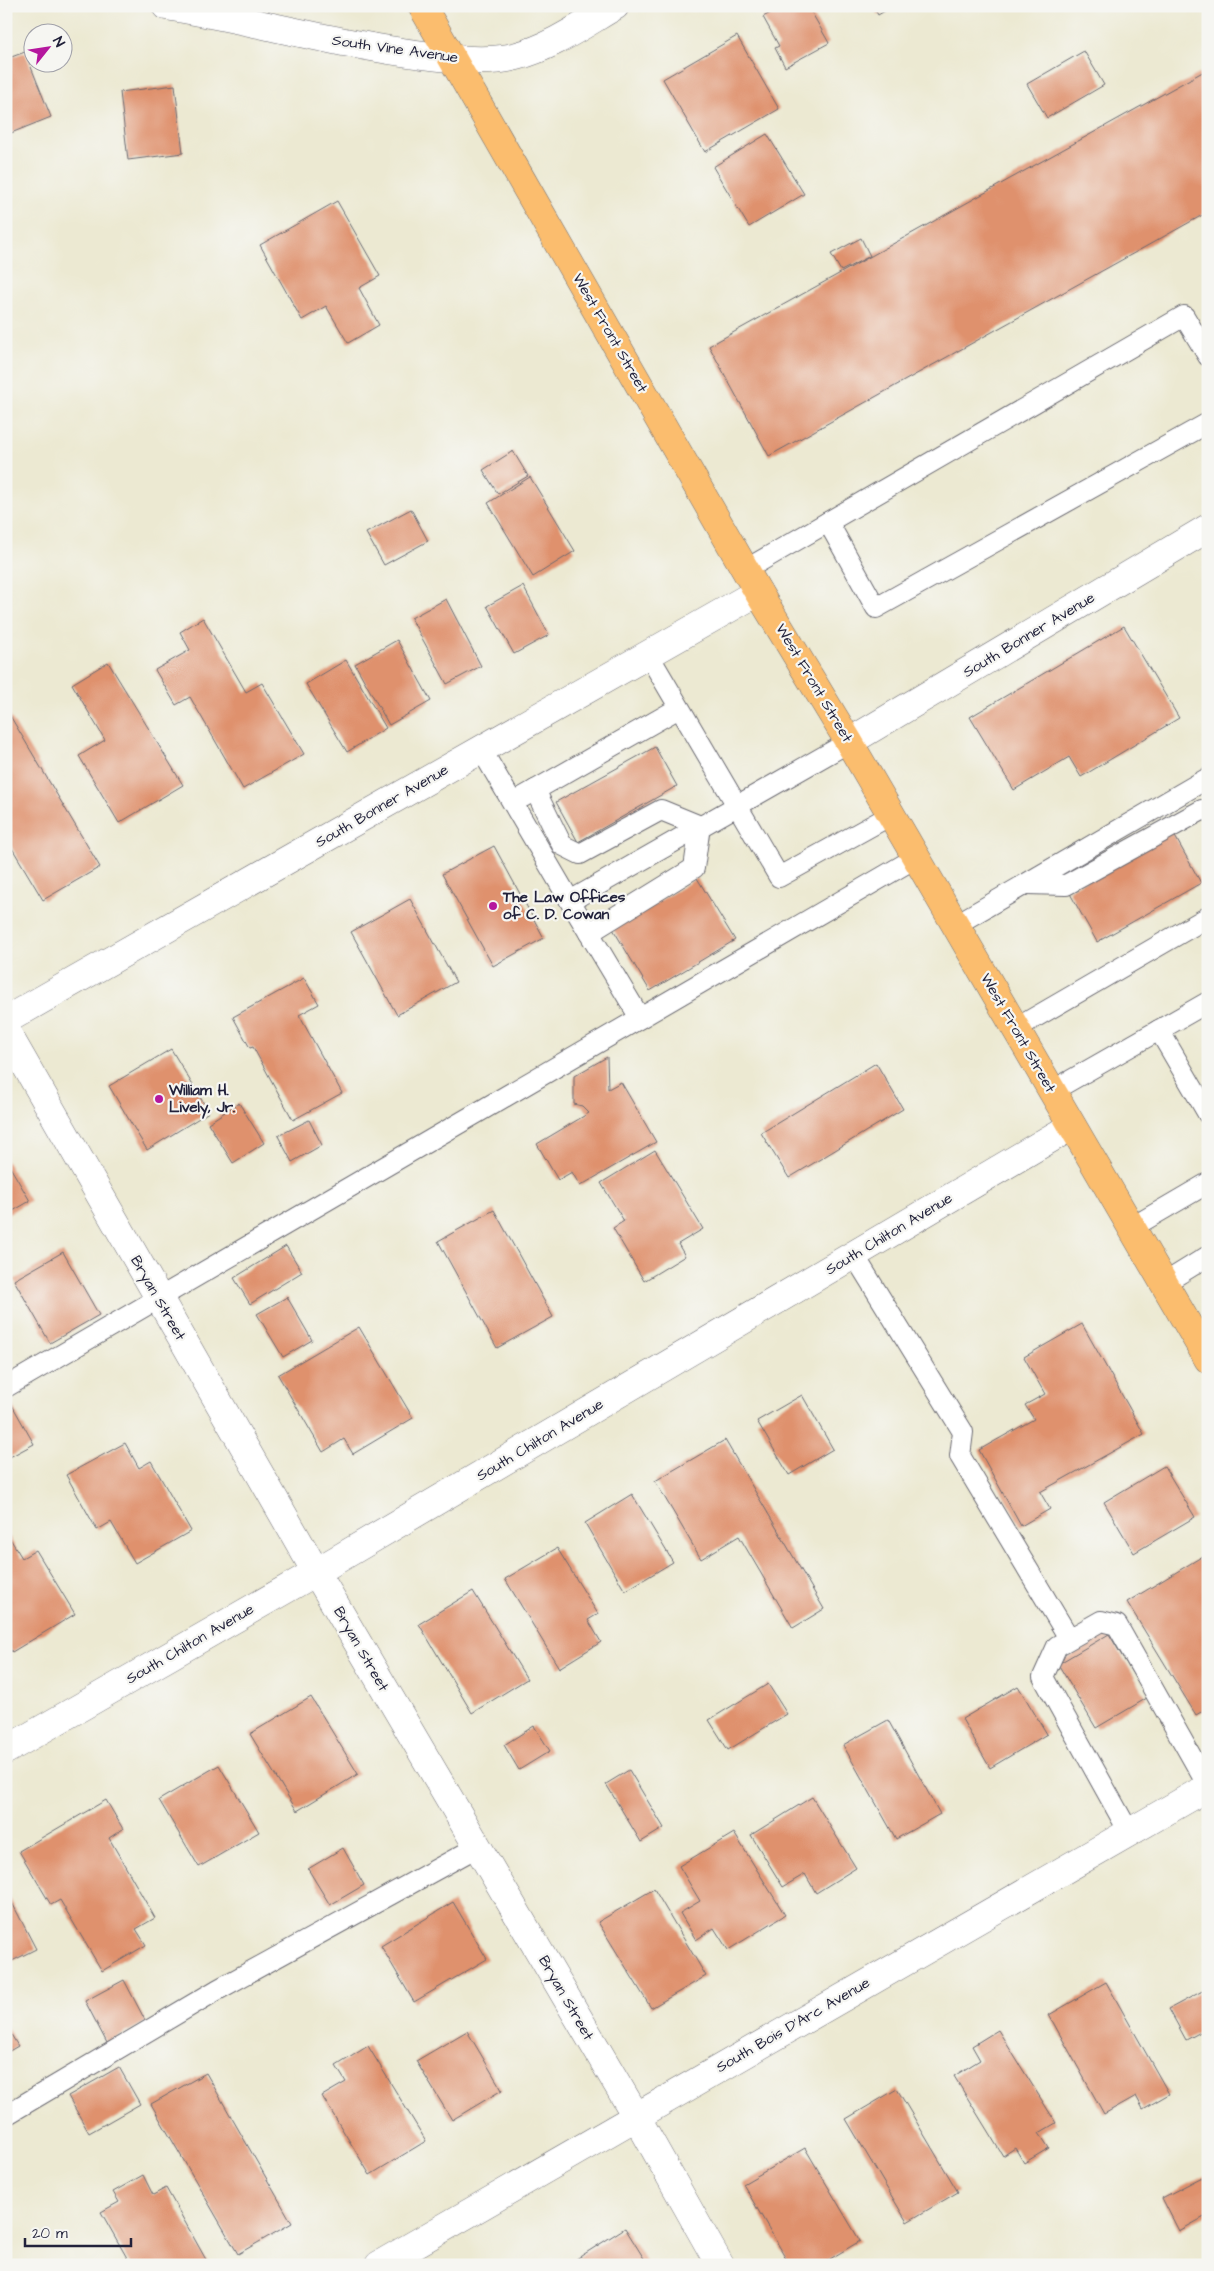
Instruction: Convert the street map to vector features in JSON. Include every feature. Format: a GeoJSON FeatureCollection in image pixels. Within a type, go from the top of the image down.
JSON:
{"type":"FeatureCollection","features":[{"type":"Feature","properties":{"kind":"main road","name":"West Front Street"},"geometry":{"type":"LineString","coordinates":[[422,6],[752,581],[892,815],[1208,1359]]}},
{"type":"Feature","properties":{"kind":"street","name":"South Vine Avenue"},"geometry":{"type":"LineString","coordinates":[[166,6],[213,14],[345,43],[454,59],[495,60],[517,56],[544,46],[615,6]]}},
{"type":"Feature","properties":{"kind":"street","name":"South Bonner Avenue"},"geometry":{"type":"LineString","coordinates":[[849,742],[1208,528]]}},
{"type":"Feature","properties":{"kind":"street","name":"South Bonner Avenue"},"geometry":{"type":"LineString","coordinates":[[6,1020],[648,654],[752,581]]}},
{"type":"Feature","properties":{"kind":"street","name":"Bryan Street"},"geometry":{"type":"LineString","coordinates":[[6,1030],[316,1572],[636,2116],[720,2265]]}},
{"type":"Feature","properties":{"kind":"street","name":"South Chilton Avenue"},"geometry":{"type":"LineString","coordinates":[[6,1750],[316,1572],[1072,1126]]}},
{"type":"Feature","properties":{"kind":"street","name":"South Bois D'Arc Avenue"},"geometry":{"type":"LineString","coordinates":[[388,2263],[636,2116],[1208,1786]]}},
{"type":"Feature","properties":{"kind":"lane"},"geometry":{"type":"LineString","coordinates":[[752,581],[828,522],[1184,316],[1207,351]]}},
{"type":"Feature","properties":{"kind":"lane"},"geometry":{"type":"LineString","coordinates":[[828,522],[876,608],[1208,423]]}},
{"type":"Feature","properties":{"kind":"lane"},"geometry":{"type":"LineString","coordinates":[[648,654],[779,877],[892,815]]}},
{"type":"Feature","properties":{"kind":"lane"},"geometry":{"type":"LineString","coordinates":[[513,802],[679,708]]}},
{"type":"Feature","properties":{"kind":"lane"},"geometry":{"type":"LineString","coordinates":[[570,901],[849,742]]}},
{"type":"Feature","properties":{"kind":"lane"},"geometry":{"type":"LineString","coordinates":[[481,749],[640,1018]]}},
{"type":"Feature","properties":{"kind":"lane"},"geometry":{"type":"LineString","coordinates":[[956,926],[1208,778]]}},
{"type":"Feature","properties":{"kind":"lane"},"geometry":{"type":"LineString","coordinates":[[535,790],[562,845],[580,854],[661,810],[700,826]]}},
{"type":"Feature","properties":{"kind":"lane"},"geometry":{"type":"LineString","coordinates":[[1026,884],[1066,885],[1202,810],[1208,811]]}},
{"type":"Feature","properties":{"kind":"lane"},"geometry":{"type":"LineString","coordinates":[[589,933],[694,868],[700,826]]}},
{"type":"Feature","properties":{"kind":"lane"},"geometry":{"type":"LineString","coordinates":[[6,1387],[916,857]]}},
{"type":"Feature","properties":{"kind":"lane"},"geometry":{"type":"LineString","coordinates":[[1015,1029],[1208,917]]}},
{"type":"Feature","properties":{"kind":"lane"},"geometry":{"type":"LineString","coordinates":[[1052,1091],[1208,1002]]}},
{"type":"Feature","properties":{"kind":"lane"},"geometry":{"type":"LineString","coordinates":[[1159,1030],[1208,1114]]}},
{"type":"Feature","properties":{"kind":"lane"},"geometry":{"type":"LineString","coordinates":[[1131,1228],[1208,1182]]}},
{"type":"Feature","properties":{"kind":"lane"},"geometry":{"type":"LineString","coordinates":[[854,1255],[962,1432],[960,1456],[1069,1638]]}},
{"type":"Feature","properties":{"kind":"lane"},"geometry":{"type":"LineString","coordinates":[[1163,1284],[1208,1256]]}},
{"type":"Feature","properties":{"kind":"lane"},"geometry":{"type":"LineString","coordinates":[[1129,1832],[1043,1676],[1057,1646],[1069,1638],[1101,1620],[1117,1625],[1208,1786]]}},
{"type":"Feature","properties":{"kind":"lane"},"geometry":{"type":"LineString","coordinates":[[6,2115],[217,1990],[478,1846]]}},
{"type":"Feature","properties":{"kind":"building"},"geometry":{"type":"Polygon","coordinates":[[[783,6],[808,6],[829,43],[785,67],[775,48],[779,46],[763,17],[783,6]]]}},
{"type":"Feature","properties":{"kind":"building"},"geometry":{"type":"Polygon","coordinates":[[[873,6],[893,6],[878,15],[873,6]]]}},
{"type":"Feature","properties":{"kind":"building"},"geometry":{"type":"Polygon","coordinates":[[[737,36],[779,109],[705,152],[663,79],[737,36]]]}},
{"type":"Feature","properties":{"kind":"building"},"geometry":{"type":"Polygon","coordinates":[[[1084,51],[1104,85],[1047,118],[1027,84],[1084,51]]]}},
{"type":"Feature","properties":{"kind":"building"},"geometry":{"type":"Polygon","coordinates":[[[22,53],[22,72],[33,72],[51,117],[6,135],[6,59],[22,53]]]}},
{"type":"Feature","properties":{"kind":"building"},"geometry":{"type":"Polygon","coordinates":[[[1208,69],[1208,212],[769,456],[709,346],[1208,69]]]}},
{"type":"Feature","properties":{"kind":"building"},"geometry":{"type":"Polygon","coordinates":[[[175,85],[183,153],[128,160],[120,92],[175,85]]]}},
{"type":"Feature","properties":{"kind":"building"},"geometry":{"type":"Polygon","coordinates":[[[767,134],[804,194],[749,227],[713,167],[767,134]]]}},
{"type":"Feature","properties":{"kind":"building"},"geometry":{"type":"Polygon","coordinates":[[[337,201],[380,276],[359,288],[379,325],[348,343],[326,306],[302,320],[260,245],[337,201]]]}},
{"type":"Feature","properties":{"kind":"building"},"geometry":{"type":"Polygon","coordinates":[[[861,238],[870,256],[841,271],[831,254],[861,238]]]}},
{"type":"Feature","properties":{"kind":"building"},"geometry":{"type":"Polygon","coordinates":[[[513,451],[528,476],[498,494],[483,470],[513,451]]]}},
{"type":"Feature","properties":{"kind":"building"},"geometry":{"type":"Polygon","coordinates":[[[530,477],[575,551],[533,577],[488,503],[530,477]]]}},
{"type":"Feature","properties":{"kind":"building"},"geometry":{"type":"Polygon","coordinates":[[[411,509],[428,541],[384,565],[366,533],[411,509]]]}},
{"type":"Feature","properties":{"kind":"building"},"geometry":{"type":"Polygon","coordinates":[[[523,586],[549,635],[514,654],[487,606],[523,586]]]}},
{"type":"Feature","properties":{"kind":"building"},"geometry":{"type":"Polygon","coordinates":[[[446,599],[481,666],[447,684],[411,618],[446,599]]]}},
{"type":"Feature","properties":{"kind":"building"},"geometry":{"type":"Polygon","coordinates":[[[203,618],[246,692],[262,683],[304,754],[243,789],[190,697],[176,705],[155,670],[190,650],[180,632],[203,618]]]}},
{"type":"Feature","properties":{"kind":"building"},"geometry":{"type":"Polygon","coordinates":[[[1124,626],[1179,718],[1081,777],[1069,757],[1014,790],[970,717],[1124,626]]]}},
{"type":"Feature","properties":{"kind":"building"},"geometry":{"type":"Polygon","coordinates":[[[397,640],[431,701],[389,725],[355,664],[397,640]]]}},
{"type":"Feature","properties":{"kind":"building"},"geometry":{"type":"Polygon","coordinates":[[[346,660],[386,728],[347,752],[306,684],[346,660]]]}},
{"type":"Feature","properties":{"kind":"building"},"geometry":{"type":"Polygon","coordinates":[[[108,662],[183,785],[119,823],[79,756],[105,740],[72,684],[108,662]]]}},
{"type":"Feature","properties":{"kind":"building"},"geometry":{"type":"Polygon","coordinates":[[[6,709],[100,867],[43,900],[6,838],[6,709]]]}},
{"type":"Feature","properties":{"kind":"building"},"geometry":{"type":"Polygon","coordinates":[[[655,747],[677,786],[578,842],[556,802],[655,747]]]}},
{"type":"Feature","properties":{"kind":"building"},"geometry":{"type":"Polygon","coordinates":[[[1172,831],[1201,883],[1097,942],[1068,890],[1172,831]]]}},
{"type":"Feature","properties":{"kind":"building","name":"The Law Offices of C. D. Cowan"},"geometry":{"type":"Polygon","coordinates":[[[494,846],[544,938],[493,966],[442,874],[494,846]]]}},
{"type":"Feature","properties":{"kind":"building"},"geometry":{"type":"Polygon","coordinates":[[[697,878],[735,940],[650,991],[613,929],[697,878]]]}},
{"type":"Feature","properties":{"kind":"building"},"geometry":{"type":"Polygon","coordinates":[[[410,899],[456,982],[397,1015],[351,932],[410,899]]]}},
{"type":"Feature","properties":{"kind":"building"},"geometry":{"type":"Polygon","coordinates":[[[304,978],[319,1004],[299,1015],[342,1093],[293,1120],[253,1047],[250,1048],[233,1017],[304,978]]]}},
{"type":"Feature","properties":{"kind":"building","name":"William H. Lively, Jr."},"geometry":{"type":"Polygon","coordinates":[[[171,1049],[209,1112],[147,1150],[109,1086],[171,1049]]]}},
{"type":"Feature","properties":{"kind":"building"},"geometry":{"type":"Polygon","coordinates":[[[607,1057],[608,1089],[621,1082],[656,1142],[580,1186],[572,1172],[558,1180],[537,1144],[589,1113],[582,1106],[574,1104],[574,1076],[607,1057]]]}},
{"type":"Feature","properties":{"kind":"building"},"geometry":{"type":"Polygon","coordinates":[[[876,1063],[903,1109],[789,1178],[761,1133],[876,1063]]]}},
{"type":"Feature","properties":{"kind":"building"},"geometry":{"type":"Polygon","coordinates":[[[239,1103],[264,1143],[233,1163],[208,1123],[239,1103]]]}},
{"type":"Feature","properties":{"kind":"building"},"geometry":{"type":"Polygon","coordinates":[[[309,1120],[322,1145],[292,1162],[278,1136],[309,1120]]]}},
{"type":"Feature","properties":{"kind":"building"},"geometry":{"type":"Polygon","coordinates":[[[655,1150],[703,1229],[678,1244],[685,1256],[644,1281],[613,1228],[624,1221],[601,1183],[655,1150]]]}},
{"type":"Feature","properties":{"kind":"building"},"geometry":{"type":"Polygon","coordinates":[[[6,1160],[30,1201],[6,1215],[6,1160]]]}},
{"type":"Feature","properties":{"kind":"building"},"geometry":{"type":"Polygon","coordinates":[[[494,1210],[553,1317],[497,1348],[438,1241],[494,1210]]]}},
{"type":"Feature","properties":{"kind":"building"},"geometry":{"type":"Polygon","coordinates":[[[286,1246],[302,1272],[250,1304],[234,1278],[286,1246]]]}},
{"type":"Feature","properties":{"kind":"building"},"geometry":{"type":"Polygon","coordinates":[[[63,1252],[99,1315],[50,1343],[14,1280],[63,1252]]]}},
{"type":"Feature","properties":{"kind":"building"},"geometry":{"type":"Polygon","coordinates":[[[287,1297],[312,1340],[283,1357],[257,1314],[287,1297]]]}},
{"type":"Feature","properties":{"kind":"building"},"geometry":{"type":"Polygon","coordinates":[[[1082,1324],[1144,1434],[1040,1492],[1050,1509],[1021,1526],[979,1450],[1034,1419],[1025,1405],[1045,1394],[1024,1357],[1082,1324]]]}},
{"type":"Feature","properties":{"kind":"building"},"geometry":{"type":"Polygon","coordinates":[[[359,1327],[413,1418],[353,1454],[344,1439],[323,1452],[278,1375],[359,1327]]]}},
{"type":"Feature","properties":{"kind":"building"},"geometry":{"type":"Polygon","coordinates":[[[802,1395],[833,1449],[789,1475],[757,1421],[802,1395]]]}},
{"type":"Feature","properties":{"kind":"building"},"geometry":{"type":"Polygon","coordinates":[[[12,1405],[34,1444],[6,1459],[6,1408],[12,1405]]]}},
{"type":"Feature","properties":{"kind":"building"},"geometry":{"type":"Polygon","coordinates":[[[725,1440],[824,1609],[793,1628],[739,1536],[701,1559],[655,1481],[725,1440]]]}},
{"type":"Feature","properties":{"kind":"building"},"geometry":{"type":"Polygon","coordinates":[[[125,1443],[139,1468],[151,1461],[191,1531],[135,1563],[111,1522],[97,1530],[66,1475],[125,1443]]]}},
{"type":"Feature","properties":{"kind":"building"},"geometry":{"type":"Polygon","coordinates":[[[1164,1466],[1195,1517],[1134,1553],[1104,1502],[1164,1466]]]}},
{"type":"Feature","properties":{"kind":"building"},"geometry":{"type":"Polygon","coordinates":[[[632,1494],[673,1562],[625,1591],[585,1523],[632,1494]]]}},
{"type":"Feature","properties":{"kind":"building"},"geometry":{"type":"Polygon","coordinates":[[[6,1532],[22,1558],[36,1550],[75,1614],[12,1652],[6,1642],[6,1532]]]}},
{"type":"Feature","properties":{"kind":"building"},"geometry":{"type":"Polygon","coordinates":[[[557,1548],[598,1614],[588,1620],[601,1642],[559,1668],[505,1579],[557,1548]]]}},
{"type":"Feature","properties":{"kind":"building"},"geometry":{"type":"Polygon","coordinates":[[[1208,1553],[1208,1708],[1196,1715],[1127,1602],[1208,1553]]]}},
{"type":"Feature","properties":{"kind":"building"},"geometry":{"type":"Polygon","coordinates":[[[473,1591],[527,1679],[472,1713],[419,1624],[473,1591]]]}},
{"type":"Feature","properties":{"kind":"building"},"geometry":{"type":"Polygon","coordinates":[[[1109,1634],[1147,1698],[1096,1728],[1058,1664],[1109,1634]]]}},
{"type":"Feature","properties":{"kind":"building"},"geometry":{"type":"Polygon","coordinates":[[[768,1684],[787,1714],[728,1750],[709,1720],[768,1684]]]}},
{"type":"Feature","properties":{"kind":"building"},"geometry":{"type":"Polygon","coordinates":[[[1018,1686],[1047,1734],[990,1768],[962,1719],[1018,1686]]]}},
{"type":"Feature","properties":{"kind":"building"},"geometry":{"type":"Polygon","coordinates":[[[311,1697],[358,1774],[297,1811],[250,1734],[311,1697]]]}},
{"type":"Feature","properties":{"kind":"building"},"geometry":{"type":"Polygon","coordinates":[[[888,1720],[940,1814],[896,1839],[843,1745],[888,1720]]]}},
{"type":"Feature","properties":{"kind":"building"},"geometry":{"type":"Polygon","coordinates":[[[534,1726],[550,1751],[519,1770],[504,1745],[534,1726]]]}},
{"type":"Feature","properties":{"kind":"building"},"geometry":{"type":"Polygon","coordinates":[[[219,1765],[259,1832],[199,1867],[159,1800],[219,1765]]]}},
{"type":"Feature","properties":{"kind":"building"},"geometry":{"type":"Polygon","coordinates":[[[629,1770],[664,1828],[641,1842],[606,1784],[629,1770]]]}},
{"type":"Feature","properties":{"kind":"building"},"geometry":{"type":"Polygon","coordinates":[[[812,1797],[856,1868],[816,1893],[805,1874],[783,1887],[751,1835],[812,1797]]]}},
{"type":"Feature","properties":{"kind":"building"},"geometry":{"type":"Polygon","coordinates":[[[106,1800],[123,1829],[109,1838],[155,1918],[136,1929],[146,1945],[102,1971],[60,1900],[51,1905],[19,1851],[106,1800]]]}},
{"type":"Feature","properties":{"kind":"building"},"geometry":{"type":"Polygon","coordinates":[[[734,1833],[785,1915],[728,1950],[714,1928],[696,1940],[680,1913],[700,1901],[679,1866],[734,1833]]]}},
{"type":"Feature","properties":{"kind":"building"},"geometry":{"type":"Polygon","coordinates":[[[343,1848],[364,1885],[330,1905],[308,1869],[343,1848]]]}},
{"type":"Feature","properties":{"kind":"building"},"geometry":{"type":"Polygon","coordinates":[[[654,1889],[706,1976],[651,2008],[598,1922],[654,1889]]]}},
{"type":"Feature","properties":{"kind":"building"},"geometry":{"type":"Polygon","coordinates":[[[6,1891],[36,1949],[6,1964],[6,1891]]]}},
{"type":"Feature","properties":{"kind":"building"},"geometry":{"type":"Polygon","coordinates":[[[453,1902],[487,1959],[414,2002],[381,1946],[453,1902]]]}},
{"type":"Feature","properties":{"kind":"building"},"geometry":{"type":"Polygon","coordinates":[[[124,1980],[146,2022],[107,2043],[85,2001],[124,1980]]]}},
{"type":"Feature","properties":{"kind":"building"},"geometry":{"type":"Polygon","coordinates":[[[1106,1982],[1169,2094],[1143,2109],[1136,2096],[1104,2114],[1049,2015],[1106,1982]]]}},
{"type":"Feature","properties":{"kind":"building"},"geometry":{"type":"Polygon","coordinates":[[[1208,1988],[1208,2028],[1186,2040],[1169,2009],[1208,1988]]]}},
{"type":"Feature","properties":{"kind":"building"},"geometry":{"type":"Polygon","coordinates":[[[6,2026],[18,2046],[6,2053],[6,2026]]]}},
{"type":"Feature","properties":{"kind":"building"},"geometry":{"type":"Polygon","coordinates":[[[998,2030],[1056,2123],[1039,2133],[1049,2148],[1024,2163],[1015,2148],[1003,2156],[954,2076],[980,2060],[972,2046],[998,2030]]]}},
{"type":"Feature","properties":{"kind":"building"},"geometry":{"type":"Polygon","coordinates":[[[467,2031],[502,2090],[452,2120],[416,2061],[467,2031]]]}},
{"type":"Feature","properties":{"kind":"building"},"geometry":{"type":"Polygon","coordinates":[[[368,2046],[426,2141],[370,2175],[322,2096],[346,2082],[336,2066],[368,2046]]]}},
{"type":"Feature","properties":{"kind":"building"},"geometry":{"type":"Polygon","coordinates":[[[119,2067],[140,2104],[89,2133],[68,2096],[119,2067]]]}},
{"type":"Feature","properties":{"kind":"building"},"geometry":{"type":"Polygon","coordinates":[[[206,2073],[292,2223],[238,2254],[151,2104],[206,2073]]]}},
{"type":"Feature","properties":{"kind":"building"},"geometry":{"type":"Polygon","coordinates":[[[897,2089],[958,2192],[907,2222],[846,2119],[897,2089]]]}},
{"type":"Feature","properties":{"kind":"building"},"geometry":{"type":"Polygon","coordinates":[[[805,2148],[860,2241],[820,2265],[790,2265],[743,2184],[805,2148]]]}},
{"type":"Feature","properties":{"kind":"building"},"geometry":{"type":"Polygon","coordinates":[[[1208,2174],[1208,2215],[1179,2231],[1162,2198],[1208,2174]]]}},
{"type":"Feature","properties":{"kind":"building"},"geometry":{"type":"Polygon","coordinates":[[[143,2175],[153,2195],[166,2188],[209,2265],[131,2265],[101,2212],[119,2202],[113,2192],[143,2175]]]}},
{"type":"Feature","properties":{"kind":"building"},"geometry":{"type":"Polygon","coordinates":[[[625,2228],[648,2265],[567,2265],[625,2228]]]}},
{"type":"Feature","properties":{"kind":"place","name":"The Law Offices of C. D. Cowan"},"geometry":{"type":"Point","coordinates":[493,906]}},
{"type":"Feature","properties":{"kind":"place","name":"William H. Lively, Jr."},"geometry":{"type":"Point","coordinates":[159,1099]}}]}
